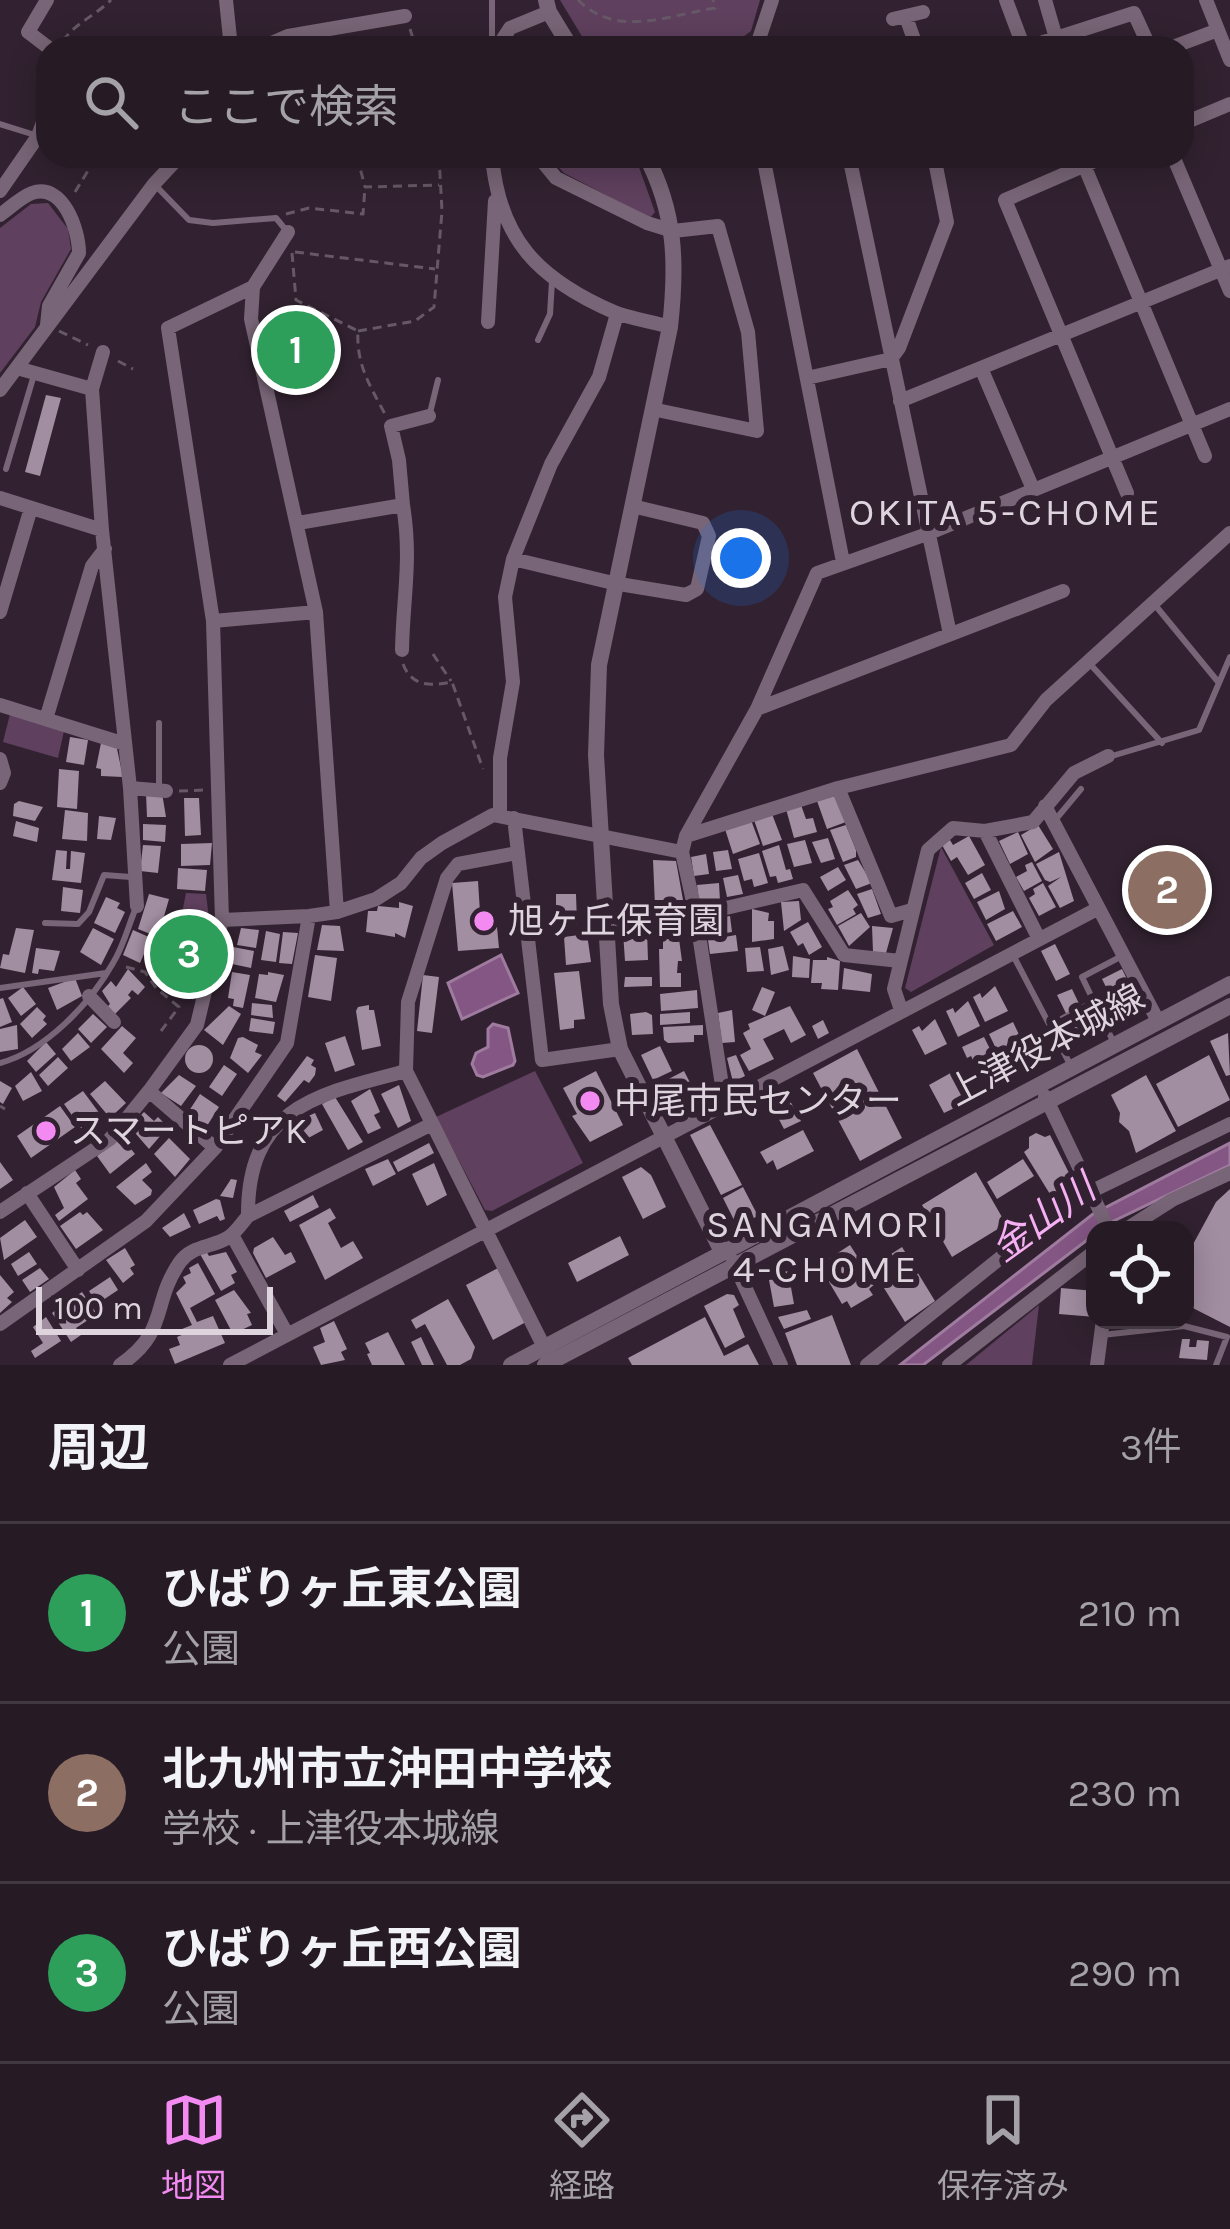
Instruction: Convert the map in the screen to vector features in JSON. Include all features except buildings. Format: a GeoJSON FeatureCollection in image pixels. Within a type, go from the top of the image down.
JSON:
{"type":"FeatureCollection","features":[{"type":"Feature","properties":{"kind":"street"},"geometry":{"type":"LineString","coordinates":[[226,0],[230,36]]}},
{"type":"Feature","properties":{"kind":"street"},"geometry":{"type":"LineString","coordinates":[[760,36],[772,0]]}},
{"type":"Feature","properties":{"kind":"street"},"geometry":{"type":"LineString","coordinates":[[1006,0],[1020,36]]}},
{"type":"Feature","properties":{"kind":"street"},"geometry":{"type":"LineString","coordinates":[[1045,0],[1055,36]]}},
{"type":"Feature","properties":{"kind":"street"},"geometry":{"type":"LineString","coordinates":[[1107,0],[1114,19]]}},
{"type":"Feature","properties":{"kind":"street"},"geometry":{"type":"LineString","coordinates":[[1206,0],[1230,60]]}},
{"type":"Feature","properties":{"kind":"street"},"geometry":{"type":"LineString","coordinates":[[36,38],[28,32],[44,1]]}},
{"type":"Feature","properties":{"kind":"street"},"geometry":{"type":"LineString","coordinates":[[503,36],[548,6],[565,36]]}},
{"type":"Feature","properties":{"kind":"street"},"geometry":{"type":"LineString","coordinates":[[292,36],[404,8]]}},
{"type":"Feature","properties":{"kind":"street"},"geometry":{"type":"LineString","coordinates":[[909,36],[899,18],[923,11]]}},
{"type":"Feature","properties":{"kind":"street"},"geometry":{"type":"LineString","coordinates":[[1062,36],[1134,13],[1145,36]]}},
{"type":"Feature","properties":{"kind":"street"},"geometry":{"type":"LineString","coordinates":[[1194,39],[1217,30]]}},
{"type":"Feature","properties":{"kind":"street"},"geometry":{"type":"LineString","coordinates":[[1194,119],[1230,104]]}},
{"type":"Feature","properties":{"kind":"street"},"geometry":{"type":"LineString","coordinates":[[0,191],[36,139]]}},
{"type":"Feature","properties":{"kind":"street"},"geometry":{"type":"LineString","coordinates":[[0,390],[169,168]]}},
{"type":"Feature","properties":{"kind":"street"},"geometry":{"type":"LineString","coordinates":[[488,322],[493,168]]}},
{"type":"Feature","properties":{"kind":"street"},"geometry":{"type":"LineString","coordinates":[[548,168],[556,178],[647,224],[673,231],[718,226],[748,332],[757,431],[652,410]]}},
{"type":"Feature","properties":{"kind":"street"},"geometry":{"type":"LineString","coordinates":[[651,168],[669,210],[676,277],[670,327],[599,665],[596,713],[610,1004],[620,1049],[722,1252],[736,1265],[781,1365]]}},
{"type":"Feature","properties":{"kind":"street"},"geometry":{"type":"LineString","coordinates":[[765,168],[843,562]]}},
{"type":"Feature","properties":{"kind":"street"},"geometry":{"type":"LineString","coordinates":[[852,168],[950,634]]}},
{"type":"Feature","properties":{"kind":"street"},"geometry":{"type":"LineString","coordinates":[[892,359],[947,223],[936,168]]}},
{"type":"Feature","properties":{"kind":"street"},"geometry":{"type":"LineString","coordinates":[[1077,168],[1005,200],[1127,493]]}},
{"type":"Feature","properties":{"kind":"street"},"geometry":{"type":"LineString","coordinates":[[1085,168],[1205,456]]}},
{"type":"Feature","properties":{"kind":"street"},"geometry":{"type":"LineString","coordinates":[[1179,168],[1225,268],[1230,291]]}},
{"type":"Feature","properties":{"kind":"street"},"geometry":{"type":"LineString","coordinates":[[0,215],[29,194],[43,191],[55,195],[79,237],[79,253],[49,306],[47,325]]}},
{"type":"Feature","properties":{"kind":"street"},"geometry":{"type":"LineString","coordinates":[[495,196],[519,244],[553,278],[617,314],[670,327]]}},
{"type":"Feature","properties":{"kind":"street"},"geometry":{"type":"LineString","coordinates":[[0,1212],[110,1138],[196,1025],[222,920],[213,621],[169,328],[254,287],[287,243]]}},
{"type":"Feature","properties":{"kind":"street"},"geometry":{"type":"LineString","coordinates":[[900,401],[1225,268]]}},
{"type":"Feature","properties":{"kind":"street"},"geometry":{"type":"LineString","coordinates":[[254,287],[251,320],[316,611],[337,912]]}},
{"type":"Feature","properties":{"kind":"street"},"geometry":{"type":"LineString","coordinates":[[617,314],[599,377],[551,464],[513,559],[505,597],[512,682],[500,758],[507,817],[518,853],[542,1060],[620,1049]]}},
{"type":"Feature","properties":{"kind":"street"},"geometry":{"type":"LineString","coordinates":[[103,352],[92,389],[137,906]]}},
{"type":"Feature","properties":{"kind":"street"},"geometry":{"type":"LineString","coordinates":[[807,378],[892,359]]}},
{"type":"Feature","properties":{"kind":"street"},"geometry":{"type":"LineString","coordinates":[[17,368],[92,389]]}},
{"type":"Feature","properties":{"kind":"street"},"geometry":{"type":"LineString","coordinates":[[981,368],[1033,489]]}},
{"type":"Feature","properties":{"kind":"street"},"geometry":{"type":"LineString","coordinates":[[724,1105],[684,844],[757,710],[817,573],[927,534],[1230,409]]}},
{"type":"Feature","properties":{"kind":"street"},"geometry":{"type":"LineString","coordinates":[[402,650],[410,546],[391,426],[429,416]]}},
{"type":"Feature","properties":{"kind":"street"},"geometry":{"type":"LineString","coordinates":[[0,498],[102,530]]}},
{"type":"Feature","properties":{"kind":"street"},"geometry":{"type":"LineString","coordinates":[[298,523],[403,505]]}},
{"type":"Feature","properties":{"kind":"street"},"geometry":{"type":"LineString","coordinates":[[513,559],[686,595],[697,589],[709,536],[703,523],[632,506]]}},
{"type":"Feature","properties":{"kind":"street"},"geometry":{"type":"LineString","coordinates":[[0,612],[31,508]]}},
{"type":"Feature","properties":{"kind":"street"},"geometry":{"type":"LineString","coordinates":[[222,920],[309,916],[376,899],[400,883],[421,858],[493,815],[602,838],[684,844],[838,788],[1011,745],[1046,700],[1230,533]]}},
{"type":"Feature","properties":{"kind":"street"},"geometry":{"type":"LineString","coordinates":[[46,719],[92,566],[105,549]]}},
{"type":"Feature","properties":{"kind":"street"},"geometry":{"type":"LineString","coordinates":[[757,710],[1063,591]]}},
{"type":"Feature","properties":{"kind":"street"},"geometry":{"type":"LineString","coordinates":[[213,621],[316,611]]}},
{"type":"Feature","properties":{"kind":"street"},"geometry":{"type":"LineString","coordinates":[[0,705],[124,744]]}},
{"type":"Feature","properties":{"kind":"street"},"geometry":{"type":"LineString","coordinates":[[901,1010],[894,989],[928,850],[953,828],[985,832],[1033,823],[1074,773],[1108,756]]}},
{"type":"Feature","properties":{"kind":"street"},"geometry":{"type":"LineString","coordinates":[[0,759],[4,773],[0,783]]}},
{"type":"Feature","properties":{"kind":"street"},"geometry":{"type":"LineString","coordinates":[[130,788],[162,791]]}},
{"type":"Feature","properties":{"kind":"street"},"geometry":{"type":"LineString","coordinates":[[838,788],[891,916],[912,910]]}},
{"type":"Feature","properties":{"kind":"street"},"geometry":{"type":"LineString","coordinates":[[1045,806],[1158,1022]]}},
{"type":"Feature","properties":{"kind":"street"},"geometry":{"type":"LineString","coordinates":[[985,832],[1039,939]]}},
{"type":"Feature","properties":{"kind":"street"},"geometry":{"type":"LineString","coordinates":[[518,853],[458,864],[447,878],[408,1002],[406,1071],[545,1356]]}},
{"type":"Feature","properties":{"kind":"street"},"geometry":{"type":"LineString","coordinates":[[656,920],[803,890],[844,955],[900,961]]}},
{"type":"Feature","properties":{"kind":"street"},"geometry":{"type":"LineString","coordinates":[[230,1365],[1096,909]]}},
{"type":"Feature","properties":{"kind":"street"},"geometry":{"type":"LineString","coordinates":[[0,1324],[146,1221],[214,1148],[287,1043],[309,916]]}},
{"type":"Feature","properties":{"kind":"street","name":"上津役本城線"},"geometry":{"type":"LineString","coordinates":[[511,1365],[545,1356],[736,1265],[1044,1094],[1072,1069],[1230,984]]}},
{"type":"Feature","properties":{"kind":"street"},"geometry":{"type":"LineString","coordinates":[[89,996],[114,1022]]}},
{"type":"Feature","properties":{"kind":"street","name":"上津役本城線"},"geometry":{"type":"LineString","coordinates":[[545,1356],[722,1252],[1230,1006]]}},
{"type":"Feature","properties":{"kind":"street"},"geometry":{"type":"LineString","coordinates":[[248,1216],[256,1163],[286,1113],[333,1091],[406,1071]]}},
{"type":"Feature","properties":{"kind":"street"},"geometry":{"type":"LineString","coordinates":[[149,1091],[214,1148]]}},
{"type":"Feature","properties":{"kind":"street"},"geometry":{"type":"LineString","coordinates":[[1044,1094],[1104,1221]]}},
{"type":"Feature","properties":{"kind":"street"},"geometry":{"type":"LineString","coordinates":[[119,1365],[140,1352],[154,1332],[168,1285],[189,1252],[232,1235],[248,1216],[432,1124]]}},
{"type":"Feature","properties":{"kind":"street"},"geometry":{"type":"LineString","coordinates":[[867,1365],[1018,1244],[1230,1124]]}},
{"type":"Feature","properties":{"kind":"street"},"geometry":{"type":"LineString","coordinates":[[1139,1221],[1230,1172]]}},
{"type":"Feature","properties":{"kind":"street"},"geometry":{"type":"LineString","coordinates":[[27,1193],[78,1270]]}},
{"type":"Feature","properties":{"kind":"street"},"geometry":{"type":"LineString","coordinates":[[232,1235],[287,1334]]}},
{"type":"Feature","properties":{"kind":"street"},"geometry":{"type":"LineString","coordinates":[[949,1365],[1086,1258]]}},
{"type":"Feature","properties":{"kind":"street"},"geometry":{"type":"LineString","coordinates":[[1097,1365],[1102,1329]]}},
{"type":"Feature","properties":{"kind":"lane"},"geometry":{"type":"LineString","coordinates":[[492,0],[494,36]]}},
{"type":"Feature","properties":{"kind":"lane"},"geometry":{"type":"LineString","coordinates":[[0,124],[36,135]]}},
{"type":"Feature","properties":{"kind":"lane"},"geometry":{"type":"LineString","coordinates":[[154,184],[190,220],[276,218],[287,243]]}},
{"type":"Feature","properties":{"kind":"lane"},"geometry":{"type":"LineString","coordinates":[[538,340],[550,314],[553,278]]}},
{"type":"Feature","properties":{"kind":"lane"},"geometry":{"type":"LineString","coordinates":[[6,469],[34,375]]}},
{"type":"Feature","properties":{"kind":"lane"},"geometry":{"type":"LineString","coordinates":[[429,416],[438,380]]}},
{"type":"Feature","properties":{"kind":"lane"},"geometry":{"type":"LineString","coordinates":[[1153,602],[1219,683]]}},
{"type":"Feature","properties":{"kind":"lane"},"geometry":{"type":"LineString","coordinates":[[1108,756],[1198,730],[1230,657]]}},
{"type":"Feature","properties":{"kind":"lane"},"geometry":{"type":"LineString","coordinates":[[1088,661],[1162,743]]}},
{"type":"Feature","properties":{"kind":"lane"},"geometry":{"type":"LineString","coordinates":[[159,723],[162,791]]}},
{"type":"Feature","properties":{"kind":"lane"},"geometry":{"type":"LineString","coordinates":[[1054,821],[1081,789]]}},
{"type":"Feature","properties":{"kind":"lane"},"geometry":{"type":"LineString","coordinates":[[45,923],[78,923],[89,912],[104,874],[135,878]]}},
{"type":"Feature","properties":{"kind":"lane"},"geometry":{"type":"LineString","coordinates":[[0,1064],[37,1047],[89,996],[113,964],[137,906]]}},
{"type":"Feature","properties":{"kind":"lane"},"geometry":{"type":"LineString","coordinates":[[617,924],[656,920]]}},
{"type":"Feature","properties":{"kind":"lane"},"geometry":{"type":"LineString","coordinates":[[1012,954],[1072,1069]]}},
{"type":"Feature","properties":{"kind":"lane"},"geometry":{"type":"LineString","coordinates":[[1115,1046],[1082,977],[1123,956]]}},
{"type":"Feature","properties":{"kind":"lane"},"geometry":{"type":"LineString","coordinates":[[0,988],[106,973]]}},
{"type":"Feature","properties":{"kind":"lane"},"geometry":{"type":"LineString","coordinates":[[1050,1025],[1094,1002]]}},
{"type":"Feature","properties":{"kind":"lane"},"geometry":{"type":"LineString","coordinates":[[1194,1329],[1227,1337],[1216,1365]]}},
{"type":"Feature","properties":{"kind":"path"},"geometry":{"type":"LineString","coordinates":[[68,36],[111,0]]}},
{"type":"Feature","properties":{"kind":"path"},"geometry":{"type":"LineString","coordinates":[[578,0],[594,16],[621,23],[715,8],[713,0]]}},
{"type":"Feature","properties":{"kind":"path"},"geometry":{"type":"LineString","coordinates":[[65,209],[90,168]]}},
{"type":"Feature","properties":{"kind":"path"},"geometry":{"type":"LineString","coordinates":[[276,218],[309,208],[363,214],[365,187],[360,168]]}},
{"type":"Feature","properties":{"kind":"path"},"geometry":{"type":"LineString","coordinates":[[436,269],[287,243],[296,300],[358,331],[415,322],[434,308],[442,185],[440,168]]}},
{"type":"Feature","properties":{"kind":"path"},"geometry":{"type":"LineString","coordinates":[[365,187],[442,185]]}},
{"type":"Feature","properties":{"kind":"path"},"geometry":{"type":"LineString","coordinates":[[358,331],[361,371],[391,426]]}},
{"type":"Feature","properties":{"kind":"path"},"geometry":{"type":"LineString","coordinates":[[402,650],[403,666],[418,683],[452,682]]}},
{"type":"Feature","properties":{"kind":"path"},"geometry":{"type":"LineString","coordinates":[[433,654],[452,682],[489,780]]}},
{"type":"Feature","properties":{"kind":"path"},"geometry":{"type":"LineString","coordinates":[[162,791],[218,790]]}},
{"type":"Feature","properties":{"kind":"path"},"geometry":{"type":"LineString","coordinates":[[113,964],[145,972],[179,1007],[160,1031]]}},
{"type":"Feature","properties":{"kind":"shaded area"},"geometry":{"type":"Polygon","coordinates":[[[560,0],[760,0],[751,31],[744,36],[582,36],[560,0]]]}},
{"type":"Feature","properties":{"kind":"shaded area"},"geometry":{"type":"Polygon","coordinates":[[[559,168],[639,168],[655,212],[650,218],[559,168]]]}},
{"type":"Feature","properties":{"kind":"shaded area"},"geometry":{"type":"Polygon","coordinates":[[[48,203],[68,229],[71,249],[41,302],[35,327],[0,373],[0,228],[31,204],[48,203]]]}},
{"type":"Feature","properties":{"kind":"shaded area"},"geometry":{"type":"Polygon","coordinates":[[[268,324],[317,330],[323,369],[278,380],[268,324]]]}},
{"type":"Feature","properties":{"kind":"shaded area"},"geometry":{"type":"Polygon","coordinates":[[[10,714],[64,731],[58,758],[3,742],[10,714]]]}},
{"type":"Feature","properties":{"kind":"shaded area"},"geometry":{"type":"Polygon","coordinates":[[[941,847],[994,945],[911,992],[905,988],[941,847]]]}},
{"type":"Feature","properties":{"kind":"shaded area"},"geometry":{"type":"Polygon","coordinates":[[[186,893],[206,894],[210,927],[193,1000],[169,980],[186,893]]]}},
{"type":"Feature","properties":{"kind":"shaded area"},"geometry":{"type":"Polygon","coordinates":[[[501,955],[518,993],[462,1019],[448,983],[501,955]]]}},
{"type":"Feature","properties":{"kind":"shaded area"},"geometry":{"type":"Polygon","coordinates":[[[493,1024],[508,1028],[515,1061],[483,1077],[472,1064],[476,1053],[488,1047],[488,1029],[493,1024]]]}},
{"type":"Feature","properties":{"kind":"shaded area"},"geometry":{"type":"Polygon","coordinates":[[[535,1071],[583,1163],[492,1211],[485,1210],[436,1117],[535,1071]]]}},
{"type":"Feature","properties":{"kind":"shaded area"},"geometry":{"type":"Polygon","coordinates":[[[1230,1143],[1230,1165],[1114,1221],[1086,1221],[1086,1241],[923,1365],[900,1365],[1093,1214],[1230,1143]]]}},
{"type":"Feature","properties":{"kind":"shaded area"},"geometry":{"type":"Polygon","coordinates":[[[1039,1305],[1032,1365],[966,1365],[1039,1305]]]}},
{"type":"Feature","properties":{"kind":"place","name":"ひばりヶ丘東公園"},"geometry":{"type":"Point","coordinates":[296,350]}},
{"type":"Feature","properties":{"kind":"place","name":"北九州市立沖田中学校"},"geometry":{"type":"Point","coordinates":[1167,890]}},
{"type":"Feature","properties":{"kind":"place","name":"旭ヶ丘保育園"},"geometry":{"type":"Point","coordinates":[484,921]}},
{"type":"Feature","properties":{"kind":"place","name":"ひばりヶ丘西公園"},"geometry":{"type":"Point","coordinates":[189,954]}},
{"type":"Feature","properties":{"kind":"place","name":"中尾市民センター"},"geometry":{"type":"Point","coordinates":[590,1101]}},
{"type":"Feature","properties":{"kind":"place","name":"スマートピアK"},"geometry":{"type":"Point","coordinates":[46,1131]}},
{"type":"Feature","properties":{"kind":"district","name":"OKITA 5-CHOME"},"geometry":{"type":"Point","coordinates":[1006,512]}},
{"type":"Feature","properties":{"kind":"district","name":"SANGAMORI 4-CHOME"},"geometry":{"type":"Point","coordinates":[826,1246]}},
{"type":"Feature","properties":{"kind":"water label","name":"金山川"},"geometry":{"type":"Point","coordinates":[1043,1218]}}]}
